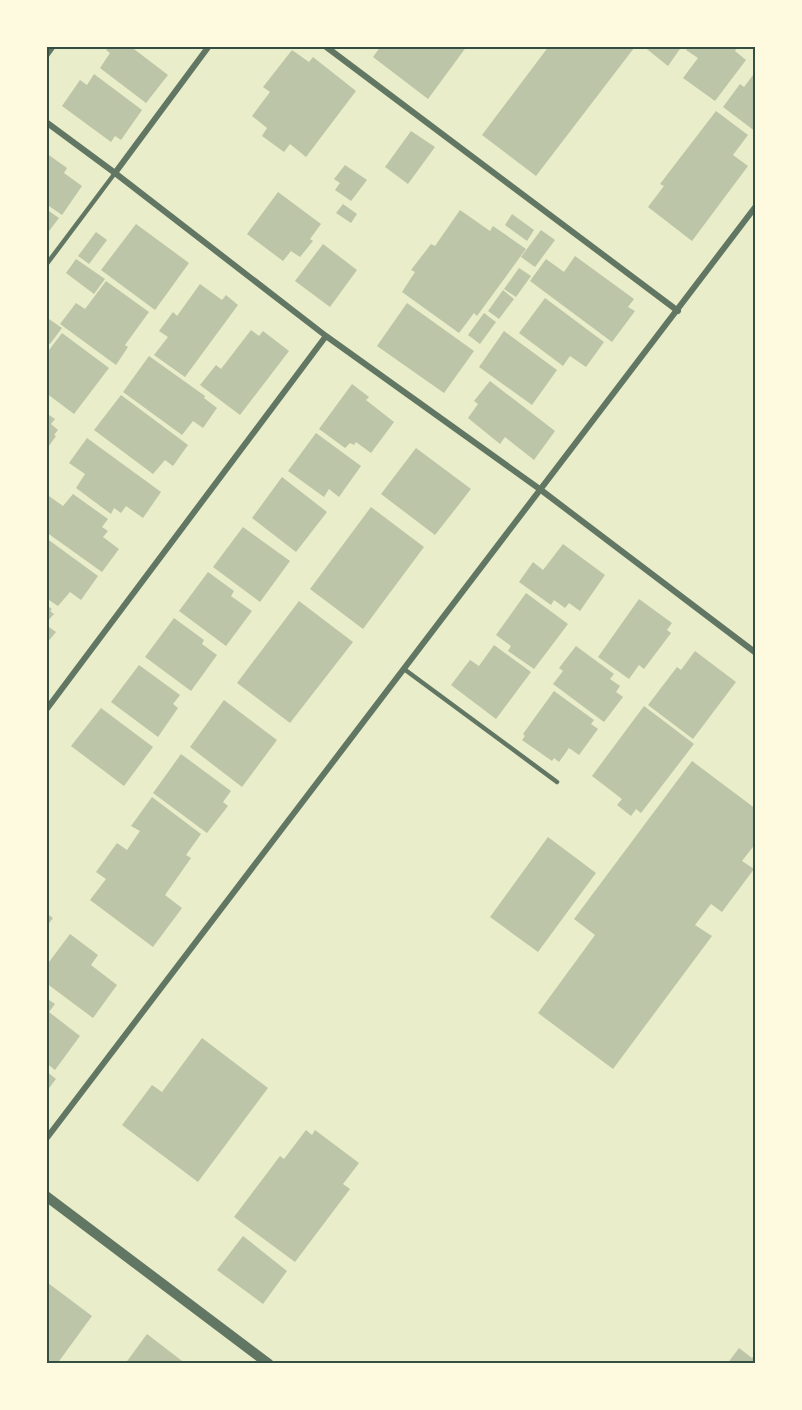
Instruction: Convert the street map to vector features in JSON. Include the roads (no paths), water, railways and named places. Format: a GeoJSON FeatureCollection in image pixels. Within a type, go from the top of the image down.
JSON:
{"type":"FeatureCollection","features":[{"type":"Feature","properties":{"kind":"street"},"geometry":{"type":"LineString","coordinates":[[115,173],[209,46]]}},
{"type":"Feature","properties":{"kind":"street"},"geometry":{"type":"LineString","coordinates":[[325,46],[678,311]]}},
{"type":"Feature","properties":{"kind":"street"},"geometry":{"type":"LineString","coordinates":[[46,122],[326,336],[541,489],[756,653]]}},
{"type":"Feature","properties":{"kind":"street"},"geometry":{"type":"LineString","coordinates":[[46,1140],[756,206]]}},
{"type":"Feature","properties":{"kind":"street"},"geometry":{"type":"LineString","coordinates":[[46,710],[326,336]]}},
{"type":"Feature","properties":{"kind":"street"},"geometry":{"type":"LineString","coordinates":[[46,1196],[269,1364]]}},
{"type":"Feature","properties":{"kind":"lane"},"geometry":{"type":"LineString","coordinates":[[46,57],[54,46]]}},
{"type":"Feature","properties":{"kind":"lane"},"geometry":{"type":"LineString","coordinates":[[46,265],[115,173]]}},
{"type":"Feature","properties":{"kind":"lane"},"geometry":{"type":"LineString","coordinates":[[404,669],[557,782]]}}]}
